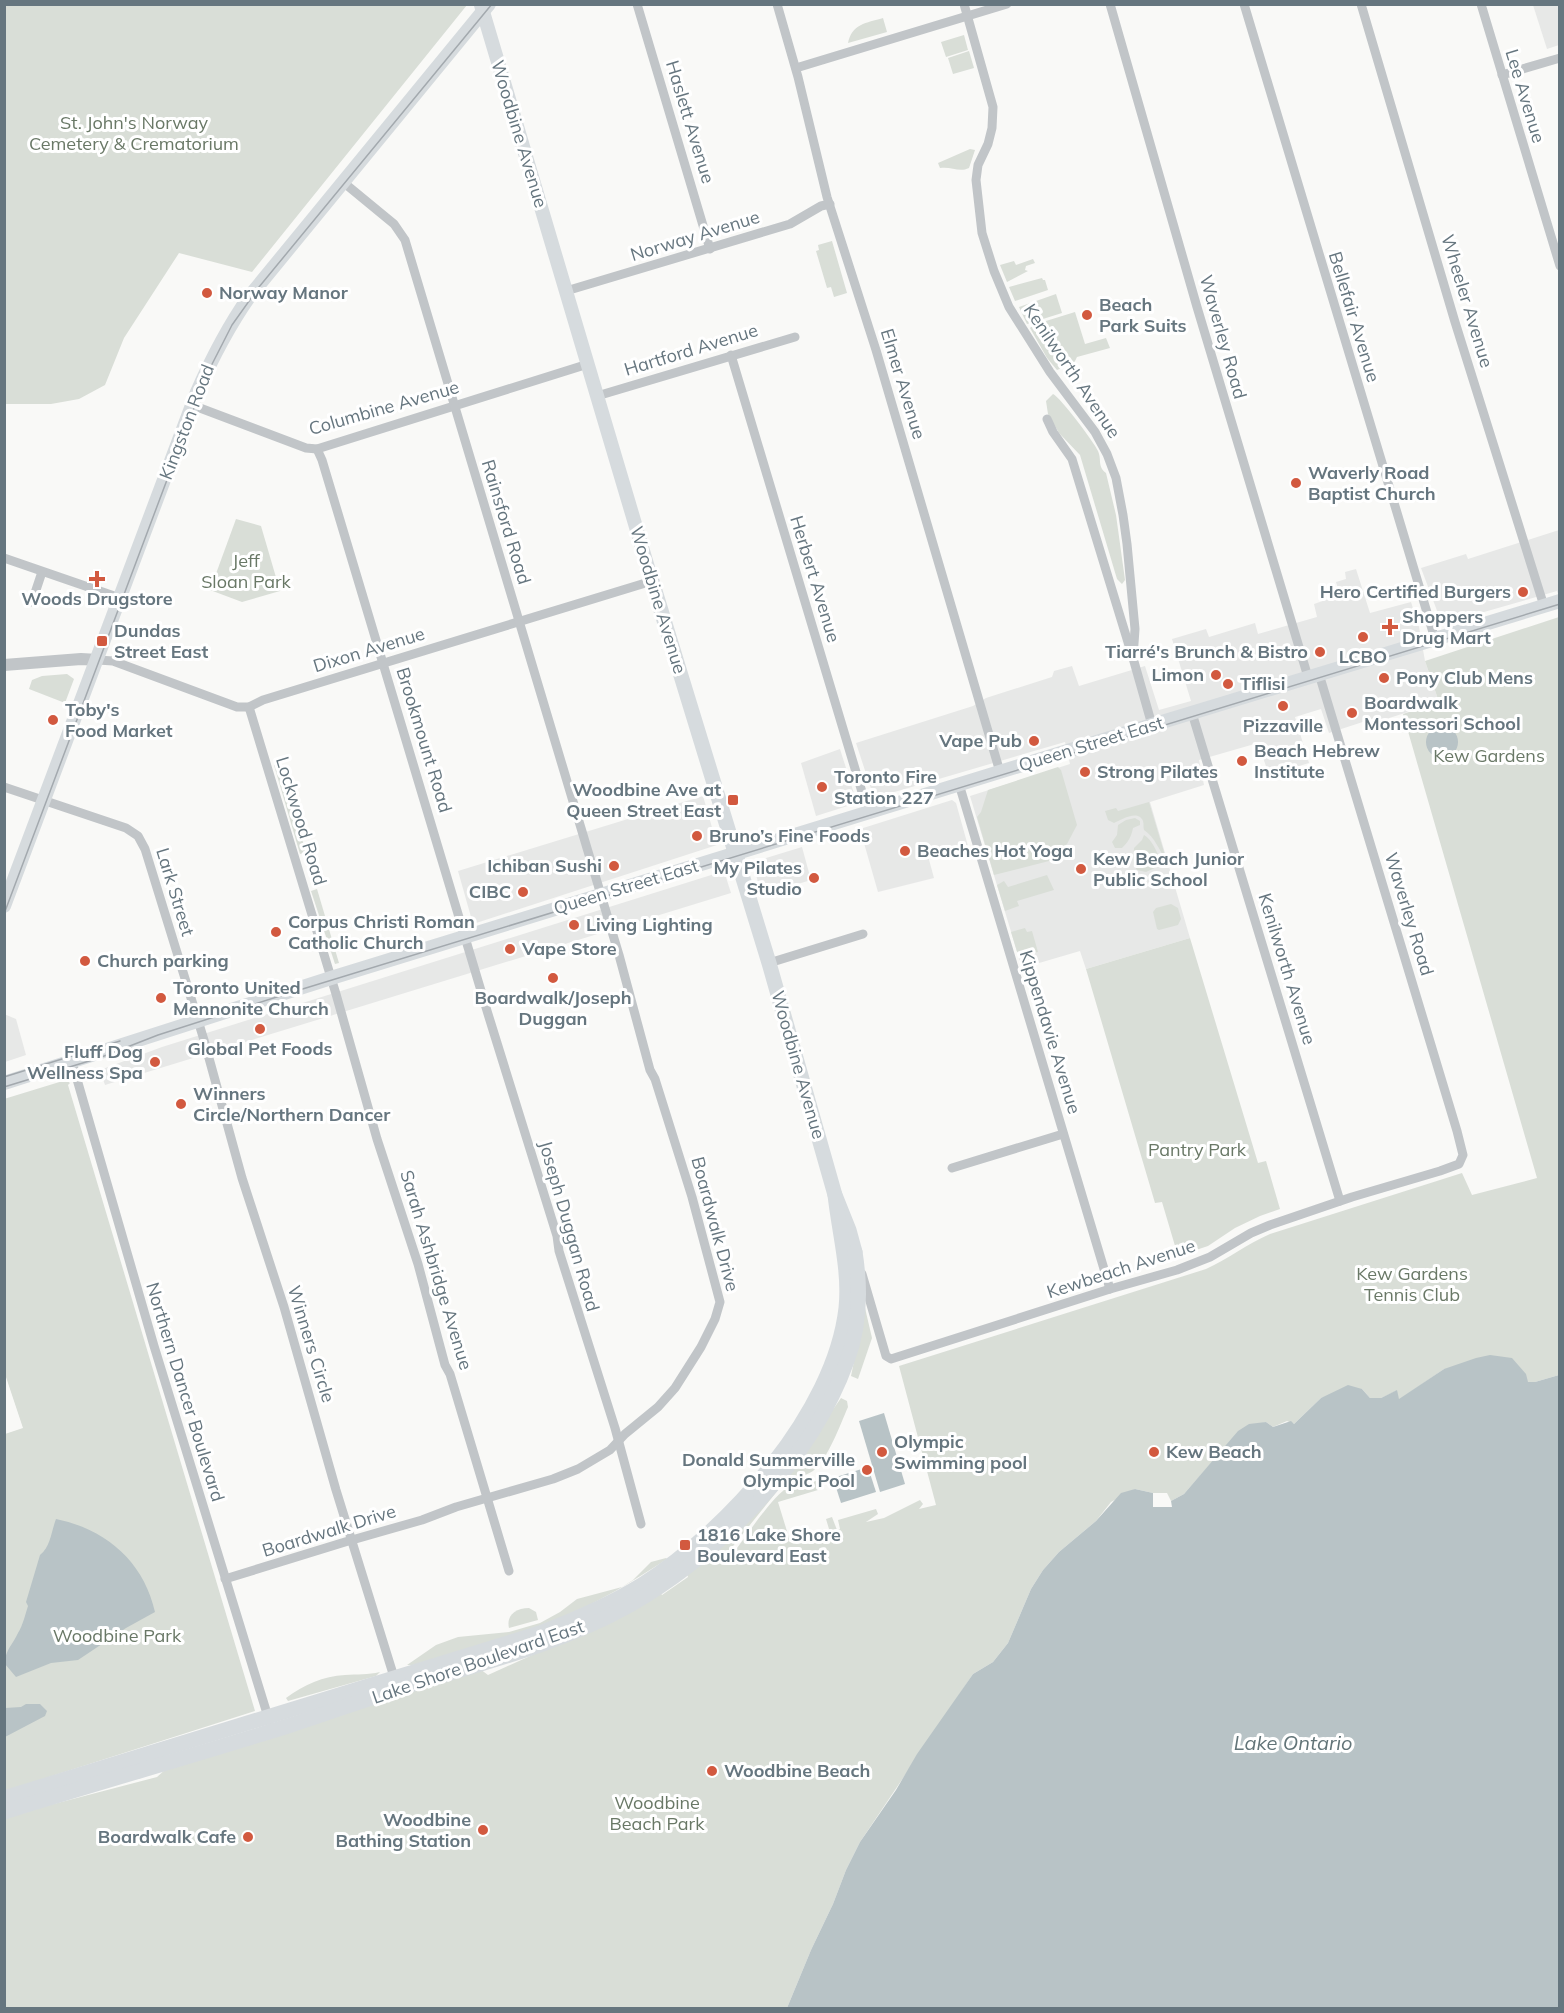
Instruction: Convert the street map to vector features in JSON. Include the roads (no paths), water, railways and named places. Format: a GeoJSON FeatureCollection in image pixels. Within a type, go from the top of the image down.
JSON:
{"type":"FeatureCollection","features":[{"type":"Feature","properties":{"kind":"main road","name":"Kingston Road"},"geometry":{"type":"LineString","coordinates":[[4,906],[192,405],[213,355],[230,324],[249,297],[484,7]]}},
{"type":"Feature","properties":{"kind":"main road","name":"Woodbine Avenue"},"geometry":{"type":"LineString","coordinates":[[484,7],[652,581],[769,963],[835,1195],[855,1252]]}},
{"type":"Feature","properties":{"kind":"main road","name":"Queen Street East"},"geometry":{"type":"LineString","coordinates":[[4,1083],[331,978],[1560,602]]}},
{"type":"Feature","properties":{"kind":"main road","name":"Woodbine Avenue"},"geometry":{"type":"LineString","coordinates":[[835,1195],[846,1275]]}},
{"type":"Feature","properties":{"kind":"main road","name":"Lake Shore Boulevard East"},"geometry":{"type":"LineString","coordinates":[[4,1798],[519,1652],[569,1634],[628,1606],[682,1572],[729,1532],[774,1484],[825,1410],[848,1359],[856,1327],[859,1289],[855,1252]]}},
{"type":"Feature","properties":{"kind":"main road","name":"Lake Shore Boulevard East"},"geometry":{"type":"LineString","coordinates":[[4,1812],[270,1724],[394,1677],[540,1633],[584,1615],[641,1586],[697,1544],[722,1521],[764,1475],[789,1441],[813,1404],[837,1352],[846,1307],[846,1275]]}},
{"type":"Feature","properties":{"kind":"street","name":"Haslett Avenue"},"geometry":{"type":"LineString","coordinates":[[637,4],[711,249]]}},
{"type":"Feature","properties":{"kind":"street","name":"Elmer Avenue"},"geometry":{"type":"LineString","coordinates":[[777,4],[796,68],[830,204],[876,350],[1000,772]]}},
{"type":"Feature","properties":{"kind":"street","name":"Kenilworth Avenue"},"geometry":{"type":"LineString","coordinates":[[964,4],[993,107],[992,128],[988,144],[978,165],[976,180],[982,233],[991,265],[1009,307],[1050,372],[1095,432],[1116,478],[1128,554],[1135,629],[1133,658]]}},
{"type":"Feature","properties":{"kind":"street"},"geometry":{"type":"LineString","coordinates":[[796,68],[1007,4]]}},
{"type":"Feature","properties":{"kind":"street","name":"Waverley Road"},"geometry":{"type":"LineString","coordinates":[[1110,4],[1203,328],[1457,1131],[1462,1155],[1459,1164]]}},
{"type":"Feature","properties":{"kind":"street","name":"Bellefair Avenue"},"geometry":{"type":"LineString","coordinates":[[1244,4],[1435,639]]}},
{"type":"Feature","properties":{"kind":"street","name":"Wheeler Avenue"},"geometry":{"type":"LineString","coordinates":[[1361,4],[1455,322],[1544,606]]}},
{"type":"Feature","properties":{"kind":"street","name":"Lee Avenue"},"geometry":{"type":"LineString","coordinates":[[1481,4],[1560,266]]}},
{"type":"Feature","properties":{"kind":"street"},"geometry":{"type":"LineString","coordinates":[[1502,75],[1560,58]]}},
{"type":"Feature","properties":{"kind":"street","name":"Rainsford Road"},"geometry":{"type":"LineString","coordinates":[[343,182],[394,224],[405,240],[601,895]]}},
{"type":"Feature","properties":{"kind":"street","name":"Norway Avenue"},"geometry":{"type":"LineString","coordinates":[[566,291],[790,224],[821,206],[830,204]]}},
{"type":"Feature","properties":{"kind":"street","name":"Hartford Avenue"},"geometry":{"type":"LineString","coordinates":[[597,396],[795,337]]}},
{"type":"Feature","properties":{"kind":"street","name":"Herbert Avenue"},"geometry":{"type":"LineString","coordinates":[[731,356],[868,812]]}},
{"type":"Feature","properties":{"kind":"street","name":"Columbine Avenue"},"geometry":{"type":"LineString","coordinates":[[192,405],[306,448],[317,449],[588,364]]}},
{"type":"Feature","properties":{"kind":"street","name":"Kenilworth Avenue"},"geometry":{"type":"LineString","coordinates":[[1047,419],[1053,432],[1072,459],[1152,725]]}},
{"type":"Feature","properties":{"kind":"street","name":"Brookmount Road"},"geometry":{"type":"LineString","coordinates":[[317,449],[466,937]]}},
{"type":"Feature","properties":{"kind":"street"},"geometry":{"type":"LineString","coordinates":[[4,558],[120,598]]}},
{"type":"Feature","properties":{"kind":"street"},"geometry":{"type":"LineString","coordinates":[[32,602],[42,572]]}},
{"type":"Feature","properties":{"kind":"street","name":"Dixon Avenue"},"geometry":{"type":"LineString","coordinates":[[249,708],[263,700],[652,581]]}},
{"type":"Feature","properties":{"kind":"street"},"geometry":{"type":"LineString","coordinates":[[4,665],[81,659],[113,661],[237,707],[249,708]]}},
{"type":"Feature","properties":{"kind":"street","name":"Lockwood Road"},"geometry":{"type":"LineString","coordinates":[[249,708],[331,978]]}},
{"type":"Feature","properties":{"kind":"street","name":"Kenilworth Avenue"},"geometry":{"type":"LineString","coordinates":[[1192,713],[1340,1201]]}},
{"type":"Feature","properties":{"kind":"street","name":"Kippendavie Avenue"},"geometry":{"type":"LineString","coordinates":[[959,784],[1110,1289]]}},
{"type":"Feature","properties":{"kind":"street"},"geometry":{"type":"LineString","coordinates":[[4,787],[45,801]]}},
{"type":"Feature","properties":{"kind":"street","name":"Lark Street"},"geometry":{"type":"LineString","coordinates":[[45,801],[126,828],[138,836],[145,849],[198,1020]]}},
{"type":"Feature","properties":{"kind":"street","name":"Boardwalk Drive"},"geometry":{"type":"LineString","coordinates":[[225,1580],[568,1474],[610,1450],[658,1407],[675,1388],[701,1347],[719,1308],[720,1296],[656,1079],[650,1070],[643,1038],[601,895]]}},
{"type":"Feature","properties":{"kind":"street"},"geometry":{"type":"LineString","coordinates":[[769,963],[863,934]]}},
{"type":"Feature","properties":{"kind":"street","name":"Joseph Duggan Road"},"geometry":{"type":"LineString","coordinates":[[466,937],[641,1524]]}},
{"type":"Feature","properties":{"kind":"street","name":"Sarah Ashbridge Avenue"},"geometry":{"type":"LineString","coordinates":[[331,978],[377,1139],[418,1264],[442,1354],[509,1571]]}},
{"type":"Feature","properties":{"kind":"street","name":"Winners Circle"},"geometry":{"type":"LineString","coordinates":[[198,1020],[242,1178],[284,1307],[336,1490],[394,1677]]}},
{"type":"Feature","properties":{"kind":"street","name":"Northern Dancer Boulevard"},"geometry":{"type":"LineString","coordinates":[[72,1062],[113,1211],[270,1724]]}},
{"type":"Feature","properties":{"kind":"street"},"geometry":{"type":"LineString","coordinates":[[952,1168],[1063,1134]]}},
{"type":"Feature","properties":{"kind":"street","name":"Kewbeach Avenue"},"geometry":{"type":"LineString","coordinates":[[891,1359],[1177,1270],[1210,1257],[1251,1233],[1340,1201],[1459,1164]]}},
{"type":"Feature","properties":{"kind":"street","name":"Woodbine Avenue"},"geometry":{"type":"LineString","coordinates":[[855,1252],[886,1356],[891,1359]]}},
{"type":"Feature","properties":{"kind":"water"},"geometry":{"type":"Polygon","coordinates":[[[1442,726],[1453,731],[1458,742],[1453,753],[1442,758],[1431,753],[1426,742],[1431,731],[1442,726]]]}},
{"type":"Feature","properties":{"kind":"water","name":"Lake Ontario"},"geometry":{"type":"Polygon","coordinates":[[[1490,1355],[1512,1358],[1526,1374],[1528,1382],[1559,1375],[1559,2008],[787,2008],[860,1842],[896,1790],[917,1754],[973,1674],[993,1662],[1008,1643],[1031,1589],[1043,1570],[1059,1552],[1096,1521],[1121,1493],[1135,1489],[1153,1493],[1153,1507],[1172,1507],[1171,1501],[1184,1494],[1238,1431],[1249,1424],[1266,1422],[1273,1427],[1291,1421],[1294,1424],[1321,1398],[1348,1385],[1362,1389],[1370,1398],[1381,1398],[1397,1390],[1399,1399],[1444,1369],[1490,1355]]]}},
{"type":"Feature","properties":{"kind":"water","name":"Olympic Swimming pool"},"geometry":{"type":"Polygon","coordinates":[[[884,1413],[905,1484],[880,1492],[859,1421],[884,1413]]]}},
{"type":"Feature","properties":{"kind":"water"},"geometry":{"type":"Polygon","coordinates":[[[868,1467],[876,1492],[841,1503],[833,1478],[868,1467]]]}},
{"type":"Feature","properties":{"kind":"water"},"geometry":{"type":"Polygon","coordinates":[[[56,1519],[91,1531],[120,1550],[142,1578],[155,1612],[78,1660],[51,1663],[16,1677],[5,1664],[6,1656],[23,1623],[28,1606],[26,1602],[40,1555],[49,1543],[56,1519]]]}},
{"type":"Feature","properties":{"kind":"water"},"geometry":{"type":"Polygon","coordinates":[[[26,1704],[40,1704],[47,1711],[45,1716],[5,1737],[5,1708],[21,1707],[26,1704]]]}},
{"type":"Feature","properties":{"kind":"tram line"},"geometry":{"type":"LineString","coordinates":[[4,914],[206,376],[232,325],[259,287],[492,4]]}},
{"type":"Feature","properties":{"kind":"tram line"},"geometry":{"type":"LineString","coordinates":[[4,1087],[99,1058],[158,1035],[283,995],[1560,604]]}},
{"type":"Feature","properties":{"kind":"tram line"},"geometry":{"type":"LineString","coordinates":[[4,1077],[120,1041]]}},
{"type":"Feature","properties":{"kind":"place","name":"Norway Manor"},"geometry":{"type":"Point","coordinates":[207,293]}},
{"type":"Feature","properties":{"kind":"place","name":"Beach Park Suits"},"geometry":{"type":"Point","coordinates":[1087,315]}},
{"type":"Feature","properties":{"kind":"place","name":"Waverly Road Baptist Church"},"geometry":{"type":"Point","coordinates":[1296,483]}},
{"type":"Feature","properties":{"kind":"place","name":"Woods Drugstore"},"geometry":{"type":"Point","coordinates":[97,579]}},
{"type":"Feature","properties":{"kind":"place","name":"Hero Certified Burgers"},"geometry":{"type":"Point","coordinates":[1523,592]}},
{"type":"Feature","properties":{"kind":"place","name":"Shoppers Drug Mart"},"geometry":{"type":"Point","coordinates":[1390,627]}},
{"type":"Feature","properties":{"kind":"place","name":"LCBO"},"geometry":{"type":"Point","coordinates":[1363,637]}},
{"type":"Feature","properties":{"kind":"place","name":"Dundas Street East"},"geometry":{"type":"Point","coordinates":[102,641]}},
{"type":"Feature","properties":{"kind":"place","name":"Tiarré's Brunch & Bistro"},"geometry":{"type":"Point","coordinates":[1320,652]}},
{"type":"Feature","properties":{"kind":"place","name":"Limon"},"geometry":{"type":"Point","coordinates":[1216,675]}},
{"type":"Feature","properties":{"kind":"place","name":"Pony Club Mens"},"geometry":{"type":"Point","coordinates":[1384,678]}},
{"type":"Feature","properties":{"kind":"place","name":"Tiflisi"},"geometry":{"type":"Point","coordinates":[1228,684]}},
{"type":"Feature","properties":{"kind":"place","name":"Pizzaville"},"geometry":{"type":"Point","coordinates":[1283,706]}},
{"type":"Feature","properties":{"kind":"place","name":"Boardwalk Montessori School"},"geometry":{"type":"Point","coordinates":[1352,713]}},
{"type":"Feature","properties":{"kind":"place","name":"Toby's Food Market"},"geometry":{"type":"Point","coordinates":[53,720]}},
{"type":"Feature","properties":{"kind":"place","name":"Vape Pub"},"geometry":{"type":"Point","coordinates":[1034,741]}},
{"type":"Feature","properties":{"kind":"place","name":"Beach Hebrew Institute"},"geometry":{"type":"Point","coordinates":[1242,761]}},
{"type":"Feature","properties":{"kind":"place","name":"Strong Pilates"},"geometry":{"type":"Point","coordinates":[1085,772]}},
{"type":"Feature","properties":{"kind":"place","name":"Toronto Fire Station 227"},"geometry":{"type":"Point","coordinates":[822,787]}},
{"type":"Feature","properties":{"kind":"place","name":"Woodbine Ave at Queen Street East"},"geometry":{"type":"Point","coordinates":[733,800]}},
{"type":"Feature","properties":{"kind":"place","name":"Bruno’s Fine Foods"},"geometry":{"type":"Point","coordinates":[697,836]}},
{"type":"Feature","properties":{"kind":"place","name":"Beaches Hot Yoga"},"geometry":{"type":"Point","coordinates":[905,851]}},
{"type":"Feature","properties":{"kind":"place","name":"Ichiban Sushi"},"geometry":{"type":"Point","coordinates":[614,866]}},
{"type":"Feature","properties":{"kind":"place","name":"Kew Beach Junior Public School"},"geometry":{"type":"Point","coordinates":[1081,869]}},
{"type":"Feature","properties":{"kind":"place","name":"My Pilates Studio"},"geometry":{"type":"Point","coordinates":[814,878]}},
{"type":"Feature","properties":{"kind":"place","name":"CIBC"},"geometry":{"type":"Point","coordinates":[523,892]}},
{"type":"Feature","properties":{"kind":"place","name":"Living Lighting"},"geometry":{"type":"Point","coordinates":[574,925]}},
{"type":"Feature","properties":{"kind":"place","name":"Corpus Christi Roman Catholic Church"},"geometry":{"type":"Point","coordinates":[276,932]}},
{"type":"Feature","properties":{"kind":"place","name":"Vape Store"},"geometry":{"type":"Point","coordinates":[510,949]}},
{"type":"Feature","properties":{"kind":"place","name":"Church parking"},"geometry":{"type":"Point","coordinates":[85,961]}},
{"type":"Feature","properties":{"kind":"place","name":"Boardwalk/Joseph Duggan"},"geometry":{"type":"Point","coordinates":[553,978]}},
{"type":"Feature","properties":{"kind":"place","name":"Toronto United Mennonite Church"},"geometry":{"type":"Point","coordinates":[161,998]}},
{"type":"Feature","properties":{"kind":"place","name":"Global Pet Foods"},"geometry":{"type":"Point","coordinates":[260,1029]}},
{"type":"Feature","properties":{"kind":"place","name":"Fluff Dog Wellness Spa"},"geometry":{"type":"Point","coordinates":[155,1062]}},
{"type":"Feature","properties":{"kind":"place","name":"Winners Circle/Northern Dancer"},"geometry":{"type":"Point","coordinates":[181,1104]}},
{"type":"Feature","properties":{"kind":"place","name":"Olympic Swimming pool"},"geometry":{"type":"Point","coordinates":[882,1452]}},
{"type":"Feature","properties":{"kind":"place","name":"Kew Beach"},"geometry":{"type":"Point","coordinates":[1154,1452]}},
{"type":"Feature","properties":{"kind":"place","name":"Donald Summerville Olympic Pool"},"geometry":{"type":"Point","coordinates":[867,1470]}},
{"type":"Feature","properties":{"kind":"place","name":"1816 Lake Shore Boulevard East"},"geometry":{"type":"Point","coordinates":[685,1545]}},
{"type":"Feature","properties":{"kind":"place","name":"Woodbine Beach"},"geometry":{"type":"Point","coordinates":[712,1771]}},
{"type":"Feature","properties":{"kind":"place","name":"Woodbine Bathing Station"},"geometry":{"type":"Point","coordinates":[483,1830]}},
{"type":"Feature","properties":{"kind":"place","name":"Boardwalk Cafe"},"geometry":{"type":"Point","coordinates":[248,1837]}},
{"type":"Feature","properties":{"kind":"park label","name":"St. John's Norway Cemetery & Crematorium"},"geometry":{"type":"Point","coordinates":[134,133]}},
{"type":"Feature","properties":{"kind":"park label","name":"Jeff Sloan Park"},"geometry":{"type":"Point","coordinates":[246,571]}},
{"type":"Feature","properties":{"kind":"park label","name":"Kew Gardens"},"geometry":{"type":"Point","coordinates":[1489,756]}},
{"type":"Feature","properties":{"kind":"park label","name":"Pantry Park"},"geometry":{"type":"Point","coordinates":[1197,1150]}},
{"type":"Feature","properties":{"kind":"park label","name":"Kew Gardens Tennis Club"},"geometry":{"type":"Point","coordinates":[1412,1284]}},
{"type":"Feature","properties":{"kind":"park label","name":"Woodbine Park"},"geometry":{"type":"Point","coordinates":[117,1636]}},
{"type":"Feature","properties":{"kind":"park label","name":"Woodbine Beach Park"},"geometry":{"type":"Point","coordinates":[657,1813]}}]}
